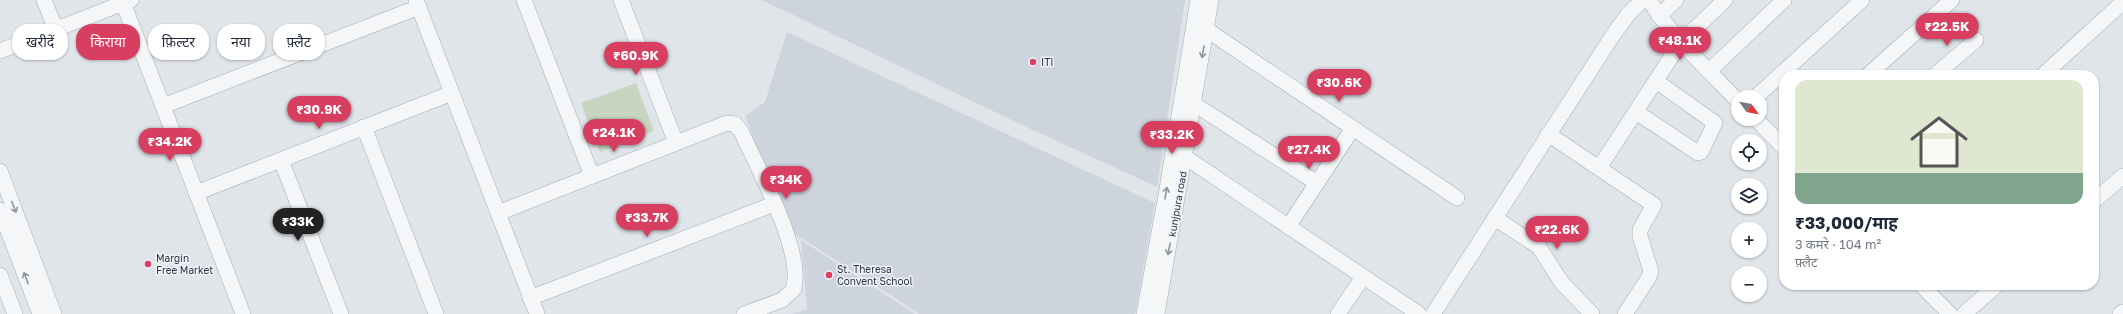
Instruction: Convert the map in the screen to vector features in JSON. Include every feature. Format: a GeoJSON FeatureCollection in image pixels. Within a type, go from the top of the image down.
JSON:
{"type":"FeatureCollection","features":[{"type":"Feature","properties":{"kind":"street"},"geometry":{"type":"LineString","coordinates":[[44,0],[54,24]]}},
{"type":"Feature","properties":{"kind":"street"},"geometry":{"type":"LineString","coordinates":[[524,0],[592,176]]}},
{"type":"Feature","properties":{"kind":"street"},"geometry":{"type":"LineString","coordinates":[[621,0],[676,143]]}},
{"type":"Feature","properties":{"kind":"street","name":"kunjpura road"},"geometry":{"type":"LineString","coordinates":[[1157,314],[1198,0]]}},
{"type":"Feature","properties":{"kind":"street","name":"kunjpura road"},"geometry":{"type":"LineString","coordinates":[[1144,314],[1179,154],[1194,104],[1211,0]]}},
{"type":"Feature","properties":{"kind":"street"},"geometry":{"type":"LineString","coordinates":[[1433,314],[1613,35],[1629,13],[1643,0]]}},
{"type":"Feature","properties":{"kind":"street"},"geometry":{"type":"LineString","coordinates":[[1649,0],[1659,16],[1681,42],[1731,94]]}},
{"type":"Feature","properties":{"kind":"street"},"geometry":{"type":"LineString","coordinates":[[1659,16],[1676,0]]}},
{"type":"Feature","properties":{"kind":"street"},"geometry":{"type":"LineString","coordinates":[[1599,168],[1681,42],[1724,0]]}},
{"type":"Feature","properties":{"kind":"street"},"geometry":{"type":"LineString","coordinates":[[1709,71],[1784,0]]}},
{"type":"Feature","properties":{"kind":"street"},"geometry":{"type":"LineString","coordinates":[[1786,70],[1862,0]]}},
{"type":"Feature","properties":{"kind":"street"},"geometry":{"type":"LineString","coordinates":[[1874,70],[1952,0]]}},
{"type":"Feature","properties":{"kind":"street"},"geometry":{"type":"LineString","coordinates":[[68,25],[126,1],[162,106],[243,314]]}},
{"type":"Feature","properties":{"kind":"street"},"geometry":{"type":"LineString","coordinates":[[2048,70],[2123,2]]}},
{"type":"Feature","properties":{"kind":"street"},"geometry":{"type":"LineString","coordinates":[[162,106],[417,4],[537,314]]}},
{"type":"Feature","properties":{"kind":"street"},"geometry":{"type":"LineString","coordinates":[[1207,30],[1457,198]]}},
{"type":"Feature","properties":{"kind":"street"},"geometry":{"type":"LineString","coordinates":[[1941,70],[1976,40]]}},
{"type":"Feature","properties":{"kind":"street"},"geometry":{"type":"LineString","coordinates":[[0,51],[12,46]]}},
{"type":"Feature","properties":{"kind":"street"},"geometry":{"type":"LineString","coordinates":[[1764,90],[1779,76]]}},
{"type":"Feature","properties":{"kind":"street"},"geometry":{"type":"LineString","coordinates":[[1636,112],[1698,153],[1701,152],[1715,123],[1656,81]]}},
{"type":"Feature","properties":{"kind":"street"},"geometry":{"type":"LineString","coordinates":[[196,193],[452,93]]}},
{"type":"Feature","properties":{"kind":"street"},"geometry":{"type":"LineString","coordinates":[[1194,104],[1317,183]]}},
{"type":"Feature","properties":{"kind":"street"},"geometry":{"type":"LineString","coordinates":[[498,213],[727,123],[735,124],[741,131],[774,204],[789,244],[795,271],[794,289],[782,300],[744,314]]}},
{"type":"Feature","properties":{"kind":"street"},"geometry":{"type":"LineString","coordinates":[[1763,126],[1779,143]]}},
{"type":"Feature","properties":{"kind":"street"},"geometry":{"type":"LineString","coordinates":[[364,127],[436,314]]}},
{"type":"Feature","properties":{"kind":"street"},"geometry":{"type":"LineString","coordinates":[[1288,227],[1353,128]]}},
{"type":"Feature","properties":{"kind":"street"},"geometry":{"type":"LineString","coordinates":[[1548,134],[1654,205],[1640,230],[1640,236],[1651,271],[1649,277],[1625,314]]}},
{"type":"Feature","properties":{"kind":"street"},"geometry":{"type":"LineString","coordinates":[[1179,154],[1419,314]]}},
{"type":"Feature","properties":{"kind":"street"},"geometry":{"type":"LineString","coordinates":[[281,160],[341,314]]}},
{"type":"Feature","properties":{"kind":"street"},"geometry":{"type":"LineString","coordinates":[[0,171],[54,314]]}},
{"type":"Feature","properties":{"kind":"street"},"geometry":{"type":"LineString","coordinates":[[2099,197],[2123,176]]}},
{"type":"Feature","properties":{"kind":"street"},"geometry":{"type":"LineString","coordinates":[[530,298],[774,204]]}},
{"type":"Feature","properties":{"kind":"street"},"geometry":{"type":"LineString","coordinates":[[0,210],[40,314]]}},
{"type":"Feature","properties":{"kind":"street"},"geometry":{"type":"LineString","coordinates":[[1495,218],[1539,247],[1562,283],[1592,314]]}},
{"type":"Feature","properties":{"kind":"street"},"geometry":{"type":"LineString","coordinates":[[0,276],[15,314]]}},
{"type":"Feature","properties":{"kind":"street"},"geometry":{"type":"LineString","coordinates":[[1338,314],[1363,277]]}},
{"type":"Feature","properties":{"kind":"street"},"geometry":{"type":"LineString","coordinates":[[1926,290],[1950,314]]}},
{"type":"Feature","properties":{"kind":"street"},"geometry":{"type":"LineString","coordinates":[[1964,314],[1991,290]]}},
{"type":"Feature","properties":{"kind":"shaded area","name":"ITI"},"geometry":{"type":"Polygon","coordinates":[[[762,0],[1185,0],[1157,187],[1020,124],[762,0]]]}},
{"type":"Feature","properties":{"kind":"shaded area"},"geometry":{"type":"Polygon","coordinates":[[[787,32],[1155,203],[1135,314],[920,314],[795,234],[780,207],[745,116],[765,102],[787,32]]]}},
{"type":"Feature","properties":{"kind":"shaded area","name":"St. Theresa Convent School"},"geometry":{"type":"Polygon","coordinates":[[[801,240],[915,314],[791,314],[807,309],[801,240]]]}},
{"type":"Feature","properties":{"kind":"green space"},"geometry":{"type":"Polygon","coordinates":[[[636,83],[654,131],[600,152],[581,103],[636,83]]]}},
{"type":"Feature","properties":{"kind":"place","name":"ITI"},"geometry":{"type":"Point","coordinates":[1033,62]}},
{"type":"Feature","properties":{"kind":"place","name":"Margin Free Market"},"geometry":{"type":"Point","coordinates":[148,264]}},
{"type":"Feature","properties":{"kind":"place","name":"St. Theresa Convent School"},"geometry":{"type":"Point","coordinates":[829,275]}}]}
